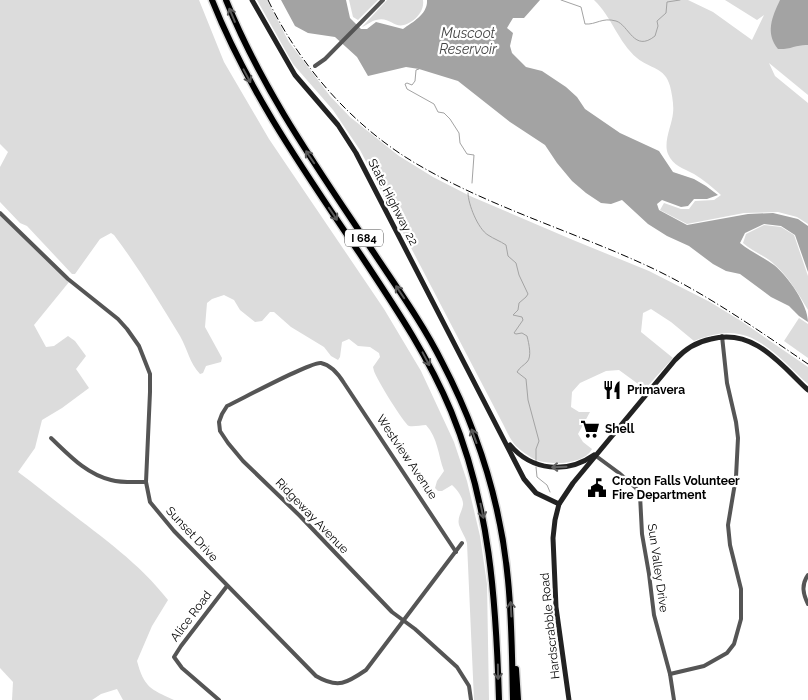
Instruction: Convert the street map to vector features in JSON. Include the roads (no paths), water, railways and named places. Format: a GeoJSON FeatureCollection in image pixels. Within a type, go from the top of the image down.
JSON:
{"type":"FeatureCollection","features":[{"type":"Feature","properties":{"kind":"highway","name":"I 684"},"geometry":{"type":"LineString","coordinates":[[212,0],[234,50],[264,108],[411,332],[451,410],[475,480],[487,534],[494,596],[499,700]]}},
{"type":"Feature","properties":{"kind":"highway","name":"I 684"},"geometry":{"type":"LineString","coordinates":[[226,0],[246,46],[278,107],[426,332],[459,398],[485,467],[501,530],[510,596],[513,700]]}},
{"type":"Feature","properties":{"kind":"highway"},"geometry":{"type":"LineString","coordinates":[[512,657],[516,670],[518,700]]}},
{"type":"Feature","properties":{"kind":"main road","name":"State Highway 22"},"geometry":{"type":"LineString","coordinates":[[252,0],[295,75],[338,125],[356,153],[497,425]]}},
{"type":"Feature","properties":{"kind":"main road"},"geometry":{"type":"LineString","coordinates":[[722,336],[742,338],[761,347],[808,390]]}},
{"type":"Feature","properties":{"kind":"main road","name":"Hardscrabble Road"},"geometry":{"type":"LineString","coordinates":[[569,700],[555,594],[553,528],[559,504],[568,489],[680,354],[700,342],[722,336]]}},
{"type":"Feature","properties":{"kind":"main road"},"geometry":{"type":"LineString","coordinates":[[497,425],[514,450],[525,459],[543,466],[556,468],[578,464],[602,449]]}},
{"type":"Feature","properties":{"kind":"main road"},"geometry":{"type":"LineString","coordinates":[[497,425],[528,485],[536,493],[559,504]]}},
{"type":"Feature","properties":{"kind":"street"},"geometry":{"type":"LineString","coordinates":[[315,66],[325,59],[383,0]]}},
{"type":"Feature","properties":{"kind":"street","name":"Sunset Drive"},"geometry":{"type":"LineString","coordinates":[[0,213],[68,279],[118,319],[140,346],[146,362],[150,383],[146,482],[147,492],[154,508],[305,666],[326,681],[335,684],[344,683],[366,670],[462,543]]}},
{"type":"Feature","properties":{"kind":"street"},"geometry":{"type":"LineString","coordinates":[[670,674],[704,666],[727,653],[734,644],[741,619],[741,589],[730,545],[728,525],[736,477],[738,438],[727,383],[722,336]]}},
{"type":"Feature","properties":{"kind":"street","name":"Westview Avenue"},"geometry":{"type":"LineString","coordinates":[[221,417],[227,406],[318,362],[323,363],[339,376],[456,552]]}},
{"type":"Feature","properties":{"kind":"street","name":"Ridgeway Avenue"},"geometry":{"type":"LineString","coordinates":[[221,417],[219,422],[220,431],[243,461],[300,516],[392,612],[423,636],[457,667],[469,686],[471,700]]}},
{"type":"Feature","properties":{"kind":"street"},"geometry":{"type":"LineString","coordinates":[[51,438],[78,463],[91,472],[111,480],[146,482]]}},
{"type":"Feature","properties":{"kind":"street","name":"Sun Valley Drive"},"geometry":{"type":"LineString","coordinates":[[596,456],[620,473],[636,488],[640,495],[642,534],[654,615],[670,674],[674,700]]}},
{"type":"Feature","properties":{"kind":"street"},"geometry":{"type":"LineString","coordinates":[[808,575],[803,589],[808,604]]}},
{"type":"Feature","properties":{"kind":"street","name":"Alice Road"},"geometry":{"type":"LineString","coordinates":[[218,700],[182,668],[174,657],[227,586]]}},
{"type":"Feature","properties":{"kind":"water","name":"Muscoot Reservoir"},"geometry":{"type":"Polygon","coordinates":[[[281,0],[346,0],[350,18],[361,29],[367,29],[376,22],[403,29],[422,13],[427,5],[427,0],[540,0],[524,18],[513,18],[507,28],[513,33],[510,46],[512,53],[526,67],[542,71],[566,87],[577,97],[585,109],[620,133],[659,151],[673,172],[694,179],[718,195],[707,199],[694,199],[688,206],[681,207],[662,200],[657,204],[659,210],[687,225],[748,214],[773,213],[798,219],[808,226],[808,272],[795,235],[781,226],[764,224],[745,233],[740,243],[774,265],[785,276],[805,307],[808,322],[789,306],[771,297],[740,274],[726,271],[713,264],[689,246],[667,236],[648,224],[622,200],[611,204],[601,203],[586,193],[572,181],[545,145],[510,122],[458,81],[406,67],[368,76],[357,57],[335,37],[308,33],[295,26],[281,0]]]}},
{"type":"Feature","properties":{"kind":"water"},"geometry":{"type":"Polygon","coordinates":[[[780,0],[808,0],[808,45],[778,49],[774,43],[771,25],[780,0]]]}},
{"type":"Feature","properties":{"kind":"waterway"},"geometry":{"type":"LineString","coordinates":[[561,0],[581,7],[585,24],[603,20],[616,21],[621,23],[637,40],[642,41],[655,36],[658,26],[657,21],[666,13],[667,2],[680,0]]}},
{"type":"Feature","properties":{"kind":"waterway"},"geometry":{"type":"LineString","coordinates":[[419,69],[416,70],[415,81],[412,85],[405,84],[407,89],[434,104],[438,112],[444,113],[450,119],[459,133],[460,143],[467,154],[474,155],[472,183]]}},
{"type":"Feature","properties":{"kind":"waterway"},"geometry":{"type":"LineString","coordinates":[[468,193],[477,222],[484,232],[506,245],[508,256],[516,263],[519,275],[528,294],[519,303],[518,310],[513,315],[522,317],[523,320],[514,333],[522,333],[527,336],[529,346],[529,360],[517,372],[526,379],[528,400],[539,441],[536,449],[536,461]]}},
{"type":"Feature","properties":{"kind":"waterway"},"geometry":{"type":"LineString","coordinates":[[536,467],[537,477],[547,485],[550,492]]}},
{"type":"Feature","properties":{"kind":"railway"},"geometry":{"type":"LineString","coordinates":[[268,0],[281,25],[314,73],[353,116],[398,152],[422,167],[478,196],[625,256],[674,279],[732,314],[808,364]]}},
{"type":"Feature","properties":{"kind":"place","name":"Primavera"},"geometry":{"type":"Point","coordinates":[612,390]}},
{"type":"Feature","properties":{"kind":"place","name":"Shell"},"geometry":{"type":"Point","coordinates":[590,429]}},
{"type":"Feature","properties":{"kind":"place","name":"Croton Falls Volunteer Fire Department"},"geometry":{"type":"Point","coordinates":[597,488]}}]}
